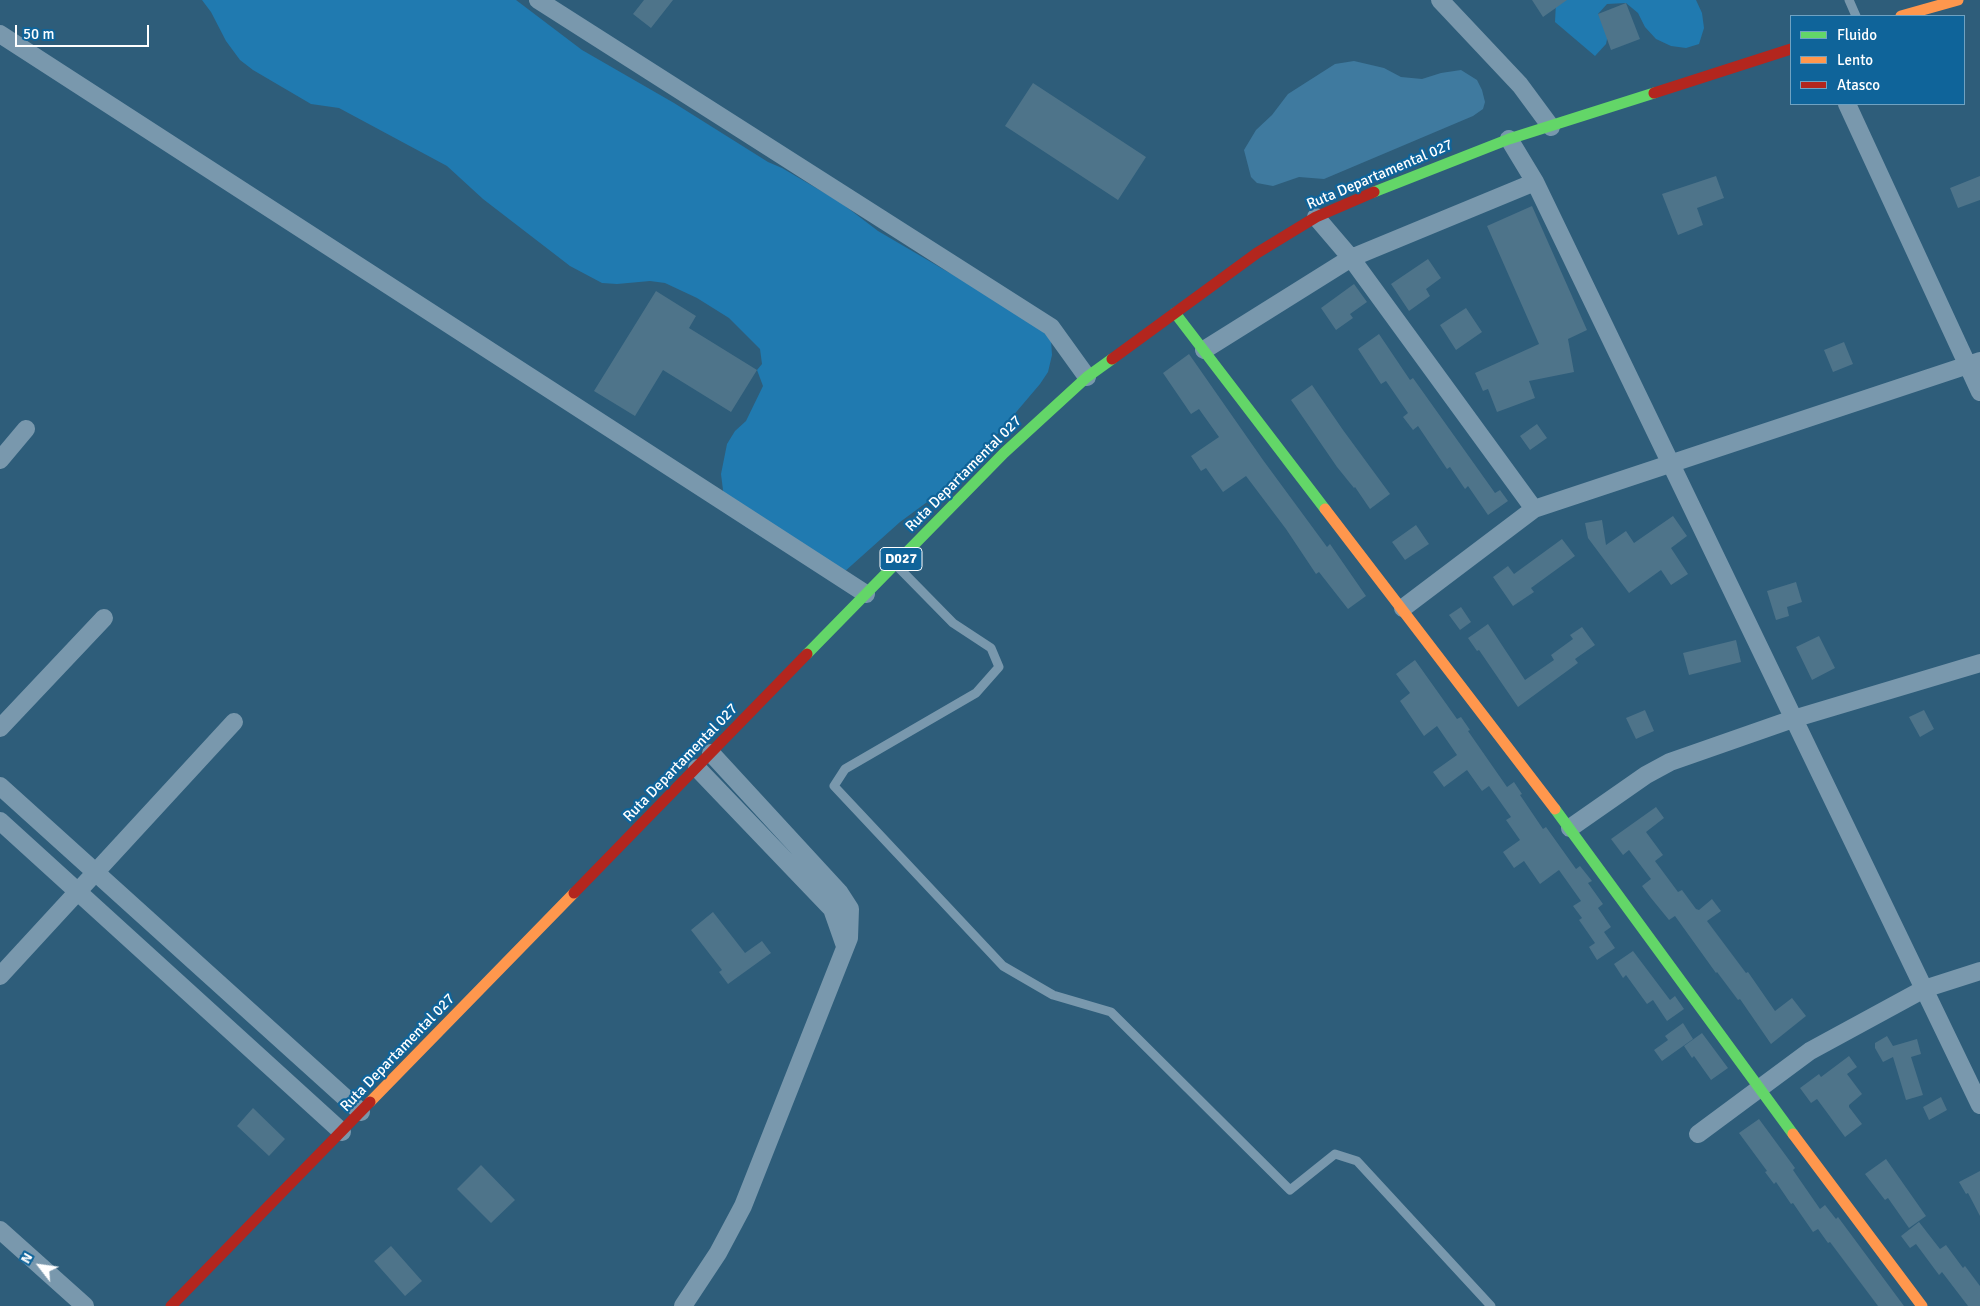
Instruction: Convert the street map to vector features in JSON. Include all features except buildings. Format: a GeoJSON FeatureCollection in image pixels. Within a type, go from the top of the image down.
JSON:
{"type":"FeatureCollection","features":[{"type":"Feature","properties":{"kind":"main road"},"geometry":{"type":"LineString","coordinates":[[1905,15],[1958,0]]}},
{"type":"Feature","properties":{"kind":"main road","name":"Ruta Departamental 027"},"geometry":{"type":"LineString","coordinates":[[182,1302],[361,1112],[895,564],[1004,453],[1087,377],[1257,253],[1316,217],[1396,182],[1509,139],[1790,49]]}},
{"type":"Feature","properties":{"kind":"main road"},"geometry":{"type":"LineString","coordinates":[[1175,313],[1570,828],[1758,1088],[1922,1306]]}},
{"type":"Feature","properties":{"kind":"street"},"geometry":{"type":"LineString","coordinates":[[538,0],[1051,327],[1087,377]]}},
{"type":"Feature","properties":{"kind":"street"},"geometry":{"type":"LineString","coordinates":[[1440,0],[1520,85],[1551,127]]}},
{"type":"Feature","properties":{"kind":"street"},"geometry":{"type":"LineString","coordinates":[[0,34],[866,594]]}},
{"type":"Feature","properties":{"kind":"street"},"geometry":{"type":"LineString","coordinates":[[1847,105],[1974,363],[1980,392]]}},
{"type":"Feature","properties":{"kind":"street"},"geometry":{"type":"LineString","coordinates":[[1509,139],[1535,182],[1980,1104]]}},
{"type":"Feature","properties":{"kind":"street"},"geometry":{"type":"LineString","coordinates":[[1204,350],[1351,258],[1535,182]]}},
{"type":"Feature","properties":{"kind":"street"},"geometry":{"type":"LineString","coordinates":[[1316,217],[1351,258],[1534,509]]}},
{"type":"Feature","properties":{"kind":"street"},"geometry":{"type":"LineString","coordinates":[[1403,608],[1534,509],[1974,363]]}},
{"type":"Feature","properties":{"kind":"street"},"geometry":{"type":"LineString","coordinates":[[0,460],[26,429]]}},
{"type":"Feature","properties":{"kind":"street"},"geometry":{"type":"LineString","coordinates":[[0,728],[104,618]]}},
{"type":"Feature","properties":{"kind":"street"},"geometry":{"type":"LineString","coordinates":[[1570,828],[1646,775],[1670,762],[1793,718],[1980,663]]}},
{"type":"Feature","properties":{"kind":"street"},"geometry":{"type":"LineString","coordinates":[[0,976],[234,722]]}},
{"type":"Feature","properties":{"kind":"street"},"geometry":{"type":"LineString","coordinates":[[684,1306],[718,1253],[743,1206],[849,938],[850,908],[839,892],[711,753]]}},
{"type":"Feature","properties":{"kind":"street"},"geometry":{"type":"LineString","coordinates":[[697,768],[832,909],[845,947]]}},
{"type":"Feature","properties":{"kind":"street"},"geometry":{"type":"LineString","coordinates":[[0,786],[361,1112]]}},
{"type":"Feature","properties":{"kind":"street"},"geometry":{"type":"LineString","coordinates":[[0,821],[342,1132]]}},
{"type":"Feature","properties":{"kind":"street"},"geometry":{"type":"LineString","coordinates":[[1698,1134],[1810,1051],[1924,989],[1980,971]]}},
{"type":"Feature","properties":{"kind":"street"},"geometry":{"type":"LineString","coordinates":[[0,1230],[85,1306]]}},
{"type":"Feature","properties":{"kind":"lane"},"geometry":{"type":"LineString","coordinates":[[1849,0],[1856,15]]}},
{"type":"Feature","properties":{"kind":"lane"},"geometry":{"type":"LineString","coordinates":[[895,564],[953,623],[991,648],[998,667],[976,693],[845,769],[834,786],[1003,966],[1054,995],[1111,1012],[1290,1190],[1335,1154],[1357,1161],[1491,1306]]}},
{"type":"Feature","properties":{"kind":"shaded area"},"geometry":{"type":"Polygon","coordinates":[[[202,0],[516,0],[582,50],[674,103],[768,162],[782,168],[840,202],[878,231],[948,272],[1021,308],[1051,340],[1052,355],[1048,372],[961,477],[900,522],[843,573],[801,561],[746,527],[734,518],[725,506],[721,474],[727,444],[735,431],[746,421],[763,386],[757,370],[762,364],[760,349],[729,318],[697,298],[665,283],[650,281],[617,284],[602,283],[570,266],[483,199],[447,166],[339,108],[311,104],[253,70],[240,60],[226,41],[211,12],[202,0]]]}},
{"type":"Feature","properties":{"kind":"shaded area"},"geometry":{"type":"Polygon","coordinates":[[[1563,0],[1696,0],[1702,13],[1704,28],[1699,44],[1686,48],[1671,46],[1656,39],[1645,27],[1638,13],[1626,3],[1607,4],[1598,14],[1609,30],[1606,44],[1595,56],[1555,22],[1556,2],[1563,0]]]}},
{"type":"Feature","properties":{"kind":"shaded area"},"geometry":{"type":"Polygon","coordinates":[[[1354,61],[1384,68],[1401,77],[1422,79],[1441,73],[1461,70],[1477,80],[1485,102],[1483,109],[1473,116],[1324,179],[1299,177],[1273,186],[1257,183],[1251,177],[1244,150],[1256,130],[1272,115],[1288,94],[1335,64],[1354,61]]]}},
{"type":"Feature","properties":{"kind":"traffic: fast"},"geometry":{"type":"LineString","coordinates":[[1374,192],[1509,139],[1654,93]]}},
{"type":"Feature","properties":{"kind":"traffic: fast"},"geometry":{"type":"LineString","coordinates":[[1175,313],[1325,509]]}},
{"type":"Feature","properties":{"kind":"traffic: fast"},"geometry":{"type":"LineString","coordinates":[[807,654],[1004,453],[1087,377],[1112,359]]}},
{"type":"Feature","properties":{"kind":"traffic: fast"},"geometry":{"type":"LineString","coordinates":[[1555,809],[1793,1134]]}},
{"type":"Feature","properties":{"kind":"traffic: slow"},"geometry":{"type":"LineString","coordinates":[[1905,15],[1958,0]]}},
{"type":"Feature","properties":{"kind":"traffic: slow"},"geometry":{"type":"LineString","coordinates":[[1325,509],[1555,809]]}},
{"type":"Feature","properties":{"kind":"traffic: slow"},"geometry":{"type":"LineString","coordinates":[[370,1102],[574,893]]}},
{"type":"Feature","properties":{"kind":"traffic: slow"},"geometry":{"type":"LineString","coordinates":[[1793,1134],[1922,1306]]}},
{"type":"Feature","properties":{"kind":"traffic: jam"},"geometry":{"type":"LineString","coordinates":[[1654,93],[1790,49]]}},
{"type":"Feature","properties":{"kind":"traffic: jam"},"geometry":{"type":"LineString","coordinates":[[1112,359],[1257,253],[1316,217],[1374,192]]}},
{"type":"Feature","properties":{"kind":"traffic: jam"},"geometry":{"type":"LineString","coordinates":[[574,893],[807,654]]}},
{"type":"Feature","properties":{"kind":"traffic: jam"},"geometry":{"type":"LineString","coordinates":[[171,1306],[370,1102]]}}]}
